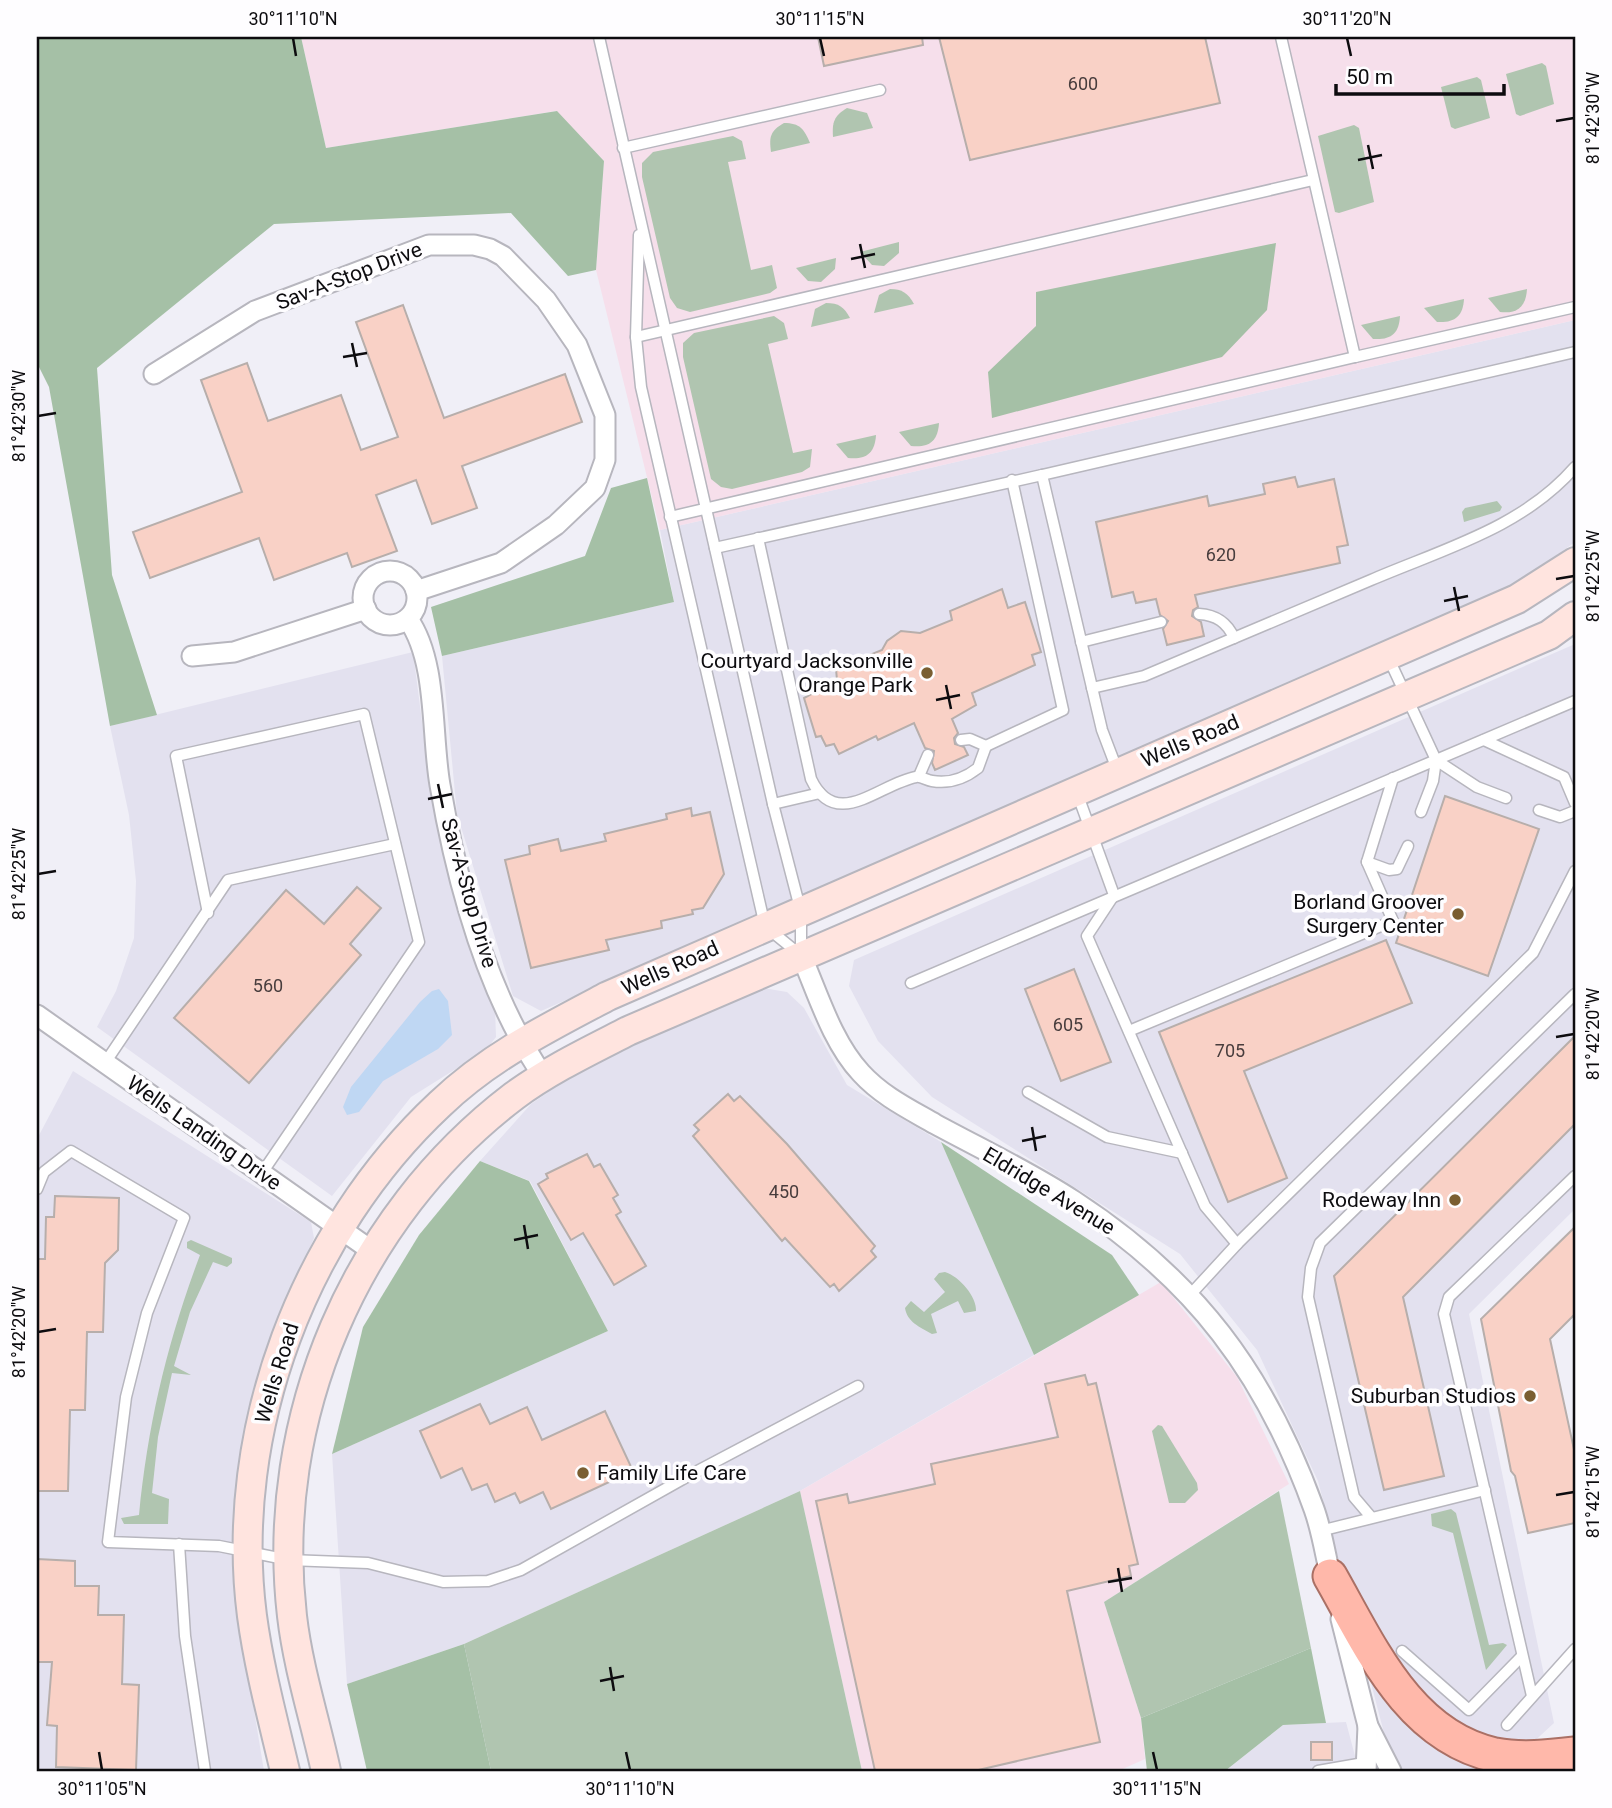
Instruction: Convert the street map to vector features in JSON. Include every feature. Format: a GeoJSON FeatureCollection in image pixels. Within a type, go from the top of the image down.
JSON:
{"type":"FeatureCollection","features":[{"type":"Feature","properties":{"kind":"highway"},"geometry":{"type":"LineString","coordinates":[[1330,1576],[1386,1674],[1419,1714],[1454,1740],[1495,1755],[1539,1758],[1575,1754]]}},
{"type":"Feature","properties":{"kind":"main road","name":"Wells Road"},"geometry":{"type":"LineString","coordinates":[[285,1771],[252,1616],[249,1554],[252,1484],[259,1435],[291,1323],[338,1227],[383,1166],[439,1105],[520,1042],[608,996],[1517,598],[1575,562]]}},
{"type":"Feature","properties":{"kind":"main road","name":"Wells Road"},"geometry":{"type":"LineString","coordinates":[[326,1771],[292,1618],[289,1560],[290,1511],[310,1391],[333,1327],[372,1251],[421,1184],[489,1117],[543,1076],[628,1031],[1549,635],[1575,616]]}},
{"type":"Feature","properties":{"kind":"street","name":"Sav-A-Stop Drive"},"geometry":{"type":"LineString","coordinates":[[154,374],[255,311],[429,245],[474,245],[490,248],[503,256],[547,300],[577,345],[605,415],[606,460],[595,488],[556,524],[501,563],[416,591]]}},
{"type":"Feature","properties":{"kind":"street"},"geometry":{"type":"LineString","coordinates":[[401,574],[413,584],[416,607],[408,619],[393,625],[384,625],[366,609],[364,594],[377,575],[401,574]]}},
{"type":"Feature","properties":{"kind":"street"},"geometry":{"type":"LineString","coordinates":[[192,656],[234,652],[366,609]]}},
{"type":"Feature","properties":{"kind":"street","name":"Sav-A-Stop Drive"},"geometry":{"type":"LineString","coordinates":[[408,619],[417,633],[425,659],[440,782],[455,857],[502,1002],[520,1042],[543,1076]]}},
{"type":"Feature","properties":{"kind":"street","name":"Eldridge Avenue"},"geometry":{"type":"LineString","coordinates":[[801,955],[842,1047],[860,1073],[882,1093],[1072,1200],[1150,1257],[1190,1295],[1233,1345],[1267,1403],[1314,1510],[1368,1726],[1391,1771]]}},
{"type":"Feature","properties":{"kind":"street","name":"Wells Landing Drive"},"geometry":{"type":"LineString","coordinates":[[37,1015],[372,1251]]}},
{"type":"Feature","properties":{"kind":"street","name":"Eldridge Avenue"},"geometry":{"type":"LineString","coordinates":[[1365,1767],[1368,1726]]}},
{"type":"Feature","properties":{"kind":"lane"},"geometry":{"type":"LineString","coordinates":[[599,37],[773,804],[801,912],[801,955]]}},
{"type":"Feature","properties":{"kind":"lane"},"geometry":{"type":"LineString","coordinates":[[1281,37],[1355,357]]}},
{"type":"Feature","properties":{"kind":"lane"},"geometry":{"type":"LineString","coordinates":[[623,148],[880,90]]}},
{"type":"Feature","properties":{"kind":"lane"},"geometry":{"type":"LineString","coordinates":[[636,337],[1313,180]]}},
{"type":"Feature","properties":{"kind":"lane"},"geometry":{"type":"LineString","coordinates":[[639,221],[636,337],[641,387],[765,926],[801,955]]}},
{"type":"Feature","properties":{"kind":"lane"},"geometry":{"type":"LineString","coordinates":[[670,517],[1575,307]]}},
{"type":"Feature","properties":{"kind":"lane"},"geometry":{"type":"LineString","coordinates":[[715,548],[1575,352]]}},
{"type":"Feature","properties":{"kind":"lane"},"geometry":{"type":"LineString","coordinates":[[1092,688],[1144,676],[1464,543],[1525,513],[1575,467]]}},
{"type":"Feature","properties":{"kind":"lane"},"geometry":{"type":"LineString","coordinates":[[1042,475],[1102,730],[1118,772]]}},
{"type":"Feature","properties":{"kind":"lane"},"geometry":{"type":"LineString","coordinates":[[961,740],[970,739],[986,746],[1063,710],[1012,480]]}},
{"type":"Feature","properties":{"kind":"lane"},"geometry":{"type":"LineString","coordinates":[[758,538],[811,779],[820,793],[829,801],[846,805],[919,776],[945,782],[964,777],[982,764],[986,746]]}},
{"type":"Feature","properties":{"kind":"lane"},"geometry":{"type":"LineString","coordinates":[[1199,614],[1220,620],[1230,629],[1234,638]]}},
{"type":"Feature","properties":{"kind":"lane"},"geometry":{"type":"LineString","coordinates":[[1081,642],[1161,622]]}},
{"type":"Feature","properties":{"kind":"lane"},"geometry":{"type":"LineString","coordinates":[[1387,656],[1436,760],[1433,781],[1421,812]]}},
{"type":"Feature","properties":{"kind":"lane"},"geometry":{"type":"LineString","coordinates":[[911,983],[1114,894],[1575,701]]}},
{"type":"Feature","properties":{"kind":"lane"},"geometry":{"type":"LineString","coordinates":[[208,913],[176,756],[364,714],[419,942],[262,1173]]}},
{"type":"Feature","properties":{"kind":"lane"},"geometry":{"type":"LineString","coordinates":[[1484,740],[1564,777],[1575,803]]}},
{"type":"Feature","properties":{"kind":"lane"},"geometry":{"type":"LineString","coordinates":[[919,776],[928,755]]}},
{"type":"Feature","properties":{"kind":"lane"},"geometry":{"type":"LineString","coordinates":[[1436,760],[1477,787],[1506,798]]}},
{"type":"Feature","properties":{"kind":"lane"},"geometry":{"type":"LineString","coordinates":[[1129,1031],[1393,921],[1367,862],[1392,778]]}},
{"type":"Feature","properties":{"kind":"lane"},"geometry":{"type":"LineString","coordinates":[[1076,791],[1114,894]]}},
{"type":"Feature","properties":{"kind":"lane"},"geometry":{"type":"LineString","coordinates":[[773,804],[820,793]]}},
{"type":"Feature","properties":{"kind":"lane"},"geometry":{"type":"LineString","coordinates":[[1539,810],[1560,817],[1575,811]]}},
{"type":"Feature","properties":{"kind":"lane"},"geometry":{"type":"LineString","coordinates":[[105,1063],[228,880],[395,844]]}},
{"type":"Feature","properties":{"kind":"lane"},"geometry":{"type":"LineString","coordinates":[[1367,862],[1389,870],[1397,869],[1408,846]]}},
{"type":"Feature","properties":{"kind":"lane"},"geometry":{"type":"LineString","coordinates":[[1190,1295],[1237,1244],[1533,953],[1575,871]]}},
{"type":"Feature","properties":{"kind":"lane"},"geometry":{"type":"LineString","coordinates":[[1114,894],[1087,936],[1205,1206],[1237,1244]]}},
{"type":"Feature","properties":{"kind":"lane"},"geometry":{"type":"LineString","coordinates":[[1371,1517],[1354,1497],[1308,1297],[1311,1268],[1320,1243],[1575,994]]}},
{"type":"Feature","properties":{"kind":"lane"},"geometry":{"type":"LineString","coordinates":[[1028,1092],[1107,1137],[1182,1153]]}},
{"type":"Feature","properties":{"kind":"lane"},"geometry":{"type":"LineString","coordinates":[[37,1189],[44,1172],[71,1151],[184,1218],[147,1313],[125,1397],[108,1542],[219,1546],[289,1560],[368,1563],[443,1583],[488,1581],[521,1570],[690,1475],[858,1386]]}},
{"type":"Feature","properties":{"kind":"lane"},"geometry":{"type":"LineString","coordinates":[[1532,1696],[1444,1314],[1449,1297],[1575,1177]]}},
{"type":"Feature","properties":{"kind":"lane"},"geometry":{"type":"LineString","coordinates":[[1320,1531],[1485,1490]]}},
{"type":"Feature","properties":{"kind":"lane"},"geometry":{"type":"LineString","coordinates":[[179,1544],[185,1636],[205,1771]]}},
{"type":"Feature","properties":{"kind":"lane"},"geometry":{"type":"LineString","coordinates":[[1507,1725],[1575,1649]]}},
{"type":"Feature","properties":{"kind":"lane"},"geometry":{"type":"LineString","coordinates":[[1402,1651],[1469,1710],[1522,1656]]}},
{"type":"Feature","properties":{"kind":"lane"},"geometry":{"type":"LineString","coordinates":[[1318,1771],[1365,1767]]}},
{"type":"Feature","properties":{"kind":"shaded area"},"geometry":{"type":"Polygon","coordinates":[[[301,37],[1575,37],[1575,320],[660,530],[596,270],[604,161],[556,111],[326,148],[301,37]]]}},
{"type":"Feature","properties":{"kind":"shaded area"},"geometry":{"type":"Polygon","coordinates":[[[1575,320],[1575,542],[1517,584],[541,1011],[513,996],[457,814],[442,656],[674,602],[660,530],[1575,320]]]}},
{"type":"Feature","properties":{"kind":"shaded area"},"geometry":{"type":"Polygon","coordinates":[[[1575,644],[1575,1209],[1469,1314],[1554,1723],[1502,1771],[1394,1771],[1318,1481],[1257,1350],[1180,1254],[932,1097],[878,1041],[849,986],[854,960],[1575,644]]]}},
{"type":"Feature","properties":{"kind":"shaded area"},"geometry":{"type":"Polygon","coordinates":[[[413,652],[432,799],[451,879],[495,1008],[496,1037],[486,1050],[411,1097],[332,1196],[97,1027],[116,991],[134,938],[136,881],[129,815],[110,726],[413,652]]]}},
{"type":"Feature","properties":{"kind":"shaded area"},"geometry":{"type":"Polygon","coordinates":[[[763,988],[787,992],[804,1008],[847,1085],[941,1142],[1034,1355],[800,1491],[464,1644],[347,1684],[332,1454],[608,1331],[530,1181],[480,1161],[531,1104],[603,1054],[763,988]]]}},
{"type":"Feature","properties":{"kind":"shaded area"},"geometry":{"type":"Polygon","coordinates":[[[73,1071],[311,1222],[314,1238],[283,1315],[250,1413],[233,1582],[264,1771],[37,1771],[37,1139],[73,1071]]]}},
{"type":"Feature","properties":{"kind":"shaded area"},"geometry":{"type":"Polygon","coordinates":[[[1161,1282],[1237,1377],[1289,1484],[1104,1602],[1141,1718],[1145,1759],[1118,1771],[862,1771],[800,1491],[1161,1282]]]}},
{"type":"Feature","properties":{"kind":"shaded area"},"geometry":{"type":"Polygon","coordinates":[[[1346,1722],[1359,1771],[1225,1771],[1283,1725],[1346,1722]]]}},
{"type":"Feature","properties":{"kind":"green space"},"geometry":{"type":"Polygon","coordinates":[[[37,37],[301,37],[326,148],[557,111],[604,161],[596,270],[568,276],[511,213],[274,224],[97,368],[112,575],[157,715],[110,726],[49,387],[37,363],[37,37]]]}},
{"type":"Feature","properties":{"kind":"green space"},"geometry":{"type":"Polygon","coordinates":[[[1542,63],[1546,66],[1554,104],[1520,116],[1516,114],[1506,74],[1542,63]]]}},
{"type":"Feature","properties":{"kind":"green space"},"geometry":{"type":"Polygon","coordinates":[[[1477,77],[1481,80],[1490,118],[1455,129],[1451,127],[1441,87],[1477,77]]]}},
{"type":"Feature","properties":{"kind":"green space"},"geometry":{"type":"Polygon","coordinates":[[[847,108],[867,113],[873,128],[833,137],[835,120],[847,108]]]}},
{"type":"Feature","properties":{"kind":"green space"},"geometry":{"type":"Polygon","coordinates":[[[784,123],[801,128],[810,143],[771,152],[772,135],[784,123]]]}},
{"type":"Feature","properties":{"kind":"green space"},"geometry":{"type":"Polygon","coordinates":[[[1354,125],[1359,128],[1374,202],[1339,213],[1335,212],[1318,136],[1354,125]]]}},
{"type":"Feature","properties":{"kind":"green space"},"geometry":{"type":"Polygon","coordinates":[[[733,136],[742,141],[746,159],[728,162],[751,270],[772,265],[777,288],[770,293],[690,312],[677,308],[670,298],[642,177],[642,163],[653,152],[733,136]]]}},
{"type":"Feature","properties":{"kind":"green space"},"geometry":{"type":"Polygon","coordinates":[[[899,242],[899,253],[884,266],[872,265],[860,252],[899,242]]]}},
{"type":"Feature","properties":{"kind":"green space"},"geometry":{"type":"Polygon","coordinates":[[[1276,243],[1267,310],[1222,357],[992,418],[988,372],[1036,326],[1036,292],[1276,243]]]}},
{"type":"Feature","properties":{"kind":"green space"},"geometry":{"type":"Polygon","coordinates":[[[836,258],[835,269],[821,282],[808,281],[796,268],[836,258]]]}},
{"type":"Feature","properties":{"kind":"green space"},"geometry":{"type":"Polygon","coordinates":[[[890,289],[904,292],[914,304],[874,313],[879,295],[890,289]]]}},
{"type":"Feature","properties":{"kind":"green space"},"geometry":{"type":"Polygon","coordinates":[[[1527,289],[1520,308],[1511,312],[1500,312],[1488,298],[1527,289]]]}},
{"type":"Feature","properties":{"kind":"green space"},"geometry":{"type":"Polygon","coordinates":[[[1464,299],[1460,314],[1453,320],[1437,322],[1424,308],[1464,299]]]}},
{"type":"Feature","properties":{"kind":"green space"},"geometry":{"type":"Polygon","coordinates":[[[826,303],[841,306],[850,318],[811,327],[815,309],[826,303]]]}},
{"type":"Feature","properties":{"kind":"green space"},"geometry":{"type":"Polygon","coordinates":[[[774,316],[784,323],[788,339],[768,344],[793,453],[812,449],[810,467],[802,472],[732,489],[721,487],[711,479],[683,357],[683,343],[694,333],[774,316]]]}},
{"type":"Feature","properties":{"kind":"green space"},"geometry":{"type":"Polygon","coordinates":[[[1400,316],[1396,331],[1385,338],[1373,339],[1361,325],[1400,316]]]}},
{"type":"Feature","properties":{"kind":"green space"},"geometry":{"type":"Polygon","coordinates":[[[939,423],[934,439],[923,446],[911,446],[899,432],[939,423]]]}},
{"type":"Feature","properties":{"kind":"green space"},"geometry":{"type":"Polygon","coordinates":[[[876,435],[871,451],[860,458],[848,458],[836,444],[876,435]]]}},
{"type":"Feature","properties":{"kind":"green space"},"geometry":{"type":"Polygon","coordinates":[[[647,478],[674,602],[442,656],[431,607],[585,556],[611,488],[647,478]]]}},
{"type":"Feature","properties":{"kind":"green space"},"geometry":{"type":"Polygon","coordinates":[[[1497,501],[1502,507],[1500,511],[1464,522],[1462,512],[1465,508],[1497,501]]]}},
{"type":"Feature","properties":{"kind":"green space"},"geometry":{"type":"Polygon","coordinates":[[[941,1142],[1112,1255],[1139,1295],[1034,1355],[941,1142]]]}},
{"type":"Feature","properties":{"kind":"green space"},"geometry":{"type":"Polygon","coordinates":[[[480,1161],[529,1181],[608,1331],[332,1454],[363,1327],[419,1235],[480,1161]]]}},
{"type":"Feature","properties":{"kind":"green space"},"geometry":{"type":"Polygon","coordinates":[[[191,1240],[232,1258],[232,1263],[227,1267],[213,1262],[190,1312],[174,1366],[191,1375],[172,1373],[158,1437],[152,1493],[169,1499],[168,1524],[124,1524],[121,1518],[139,1515],[160,1384],[200,1255],[187,1248],[187,1242],[191,1240]]]}},
{"type":"Feature","properties":{"kind":"green space"},"geometry":{"type":"Polygon","coordinates":[[[945,1272],[966,1288],[974,1300],[976,1311],[964,1313],[958,1301],[931,1314],[937,1333],[932,1334],[911,1321],[905,1308],[911,1301],[924,1312],[945,1292],[934,1279],[939,1273],[945,1272]]]}},
{"type":"Feature","properties":{"kind":"green space"},"geometry":{"type":"Polygon","coordinates":[[[1158,1425],[1162,1426],[1197,1483],[1198,1490],[1185,1503],[1169,1503],[1152,1431],[1158,1425]]]}},
{"type":"Feature","properties":{"kind":"green space"},"geometry":{"type":"Polygon","coordinates":[[[800,1491],[862,1771],[491,1771],[464,1644],[800,1491]]]}},
{"type":"Feature","properties":{"kind":"green space"},"geometry":{"type":"Polygon","coordinates":[[[1279,1491],[1311,1648],[1141,1718],[1104,1602],[1279,1491]]]}},
{"type":"Feature","properties":{"kind":"green space"},"geometry":{"type":"Polygon","coordinates":[[[1451,1509],[1456,1513],[1489,1645],[1507,1645],[1486,1670],[1453,1533],[1432,1526],[1431,1514],[1451,1509]]]}},
{"type":"Feature","properties":{"kind":"green space"},"geometry":{"type":"Polygon","coordinates":[[[464,1644],[491,1771],[367,1771],[347,1684],[464,1644]]]}},
{"type":"Feature","properties":{"kind":"green space"},"geometry":{"type":"Polygon","coordinates":[[[1311,1648],[1326,1723],[1283,1725],[1225,1771],[1147,1771],[1141,1718],[1311,1648]]]}},
{"type":"Feature","properties":{"kind":"water"},"geometry":{"type":"Polygon","coordinates":[[[439,989],[448,1001],[452,1035],[438,1049],[383,1081],[359,1112],[347,1115],[343,1107],[351,1087],[420,1002],[432,991],[439,989]]]}},
{"type":"Feature","properties":{"kind":"building"},"geometry":{"type":"Polygon","coordinates":[[[818,37],[922,37],[923,45],[824,66],[818,37]]]}},
{"type":"Feature","properties":{"kind":"building"},"geometry":{"type":"Polygon","coordinates":[[[939,37],[1205,37],[1220,103],[970,160],[939,37]]]}},
{"type":"Feature","properties":{"kind":"building"},"geometry":{"type":"Polygon","coordinates":[[[403,305],[444,418],[565,374],[582,422],[462,466],[477,508],[432,524],[416,480],[376,495],[397,551],[352,567],[347,553],[274,580],[259,538],[150,578],[133,532],[242,492],[201,380],[247,363],[268,421],[341,395],[361,450],[398,437],[356,322],[403,305]]]}},
{"type":"Feature","properties":{"kind":"building"},"geometry":{"type":"Polygon","coordinates":[[[1295,477],[1298,487],[1334,479],[1348,545],[1337,547],[1340,563],[1195,595],[1198,607],[1193,610],[1192,616],[1201,622],[1204,636],[1167,645],[1163,629],[1168,621],[1160,615],[1156,599],[1136,603],[1133,592],[1112,597],[1096,522],[1207,496],[1209,506],[1265,494],[1263,484],[1295,477]]]}},
{"type":"Feature","properties":{"kind":"building","name":"Courtyard Jacksonville Orange Park"},"geometry":{"type":"Polygon","coordinates":[[[1002,589],[1008,608],[1025,602],[1041,652],[1032,655],[1035,665],[972,693],[976,705],[952,719],[958,733],[954,738],[955,744],[964,747],[968,755],[935,770],[932,763],[934,751],[925,748],[914,723],[878,740],[876,736],[839,754],[834,744],[826,746],[821,736],[816,737],[804,698],[837,680],[836,669],[882,650],[887,641],[901,631],[920,633],[952,620],[950,611],[1002,589]]]}},
{"type":"Feature","properties":{"kind":"building","name":"Borland Groover Surgery Center"},"geometry":{"type":"Polygon","coordinates":[[[1445,796],[1539,829],[1488,976],[1396,943],[1445,796]]]}},
{"type":"Feature","properties":{"kind":"building"},"geometry":{"type":"Polygon","coordinates":[[[691,808],[692,816],[710,812],[724,874],[703,908],[692,910],[693,914],[661,921],[662,928],[606,940],[609,950],[531,968],[505,860],[530,854],[529,846],[558,839],[561,851],[606,841],[604,834],[667,819],[666,814],[691,808]]]}},
{"type":"Feature","properties":{"kind":"building"},"geometry":{"type":"Polygon","coordinates":[[[357,887],[381,908],[350,944],[361,955],[249,1083],[174,1018],[286,890],[324,924],[357,887]]]}},
{"type":"Feature","properties":{"kind":"building"},"geometry":{"type":"Polygon","coordinates":[[[1386,940],[1412,1003],[1244,1071],[1287,1178],[1228,1202],[1159,1032],[1386,940]]]}},
{"type":"Feature","properties":{"kind":"building"},"geometry":{"type":"Polygon","coordinates":[[[1074,969],[1111,1062],[1061,1081],[1025,989],[1074,969]]]}},
{"type":"Feature","properties":{"kind":"building","name":"Rodeway Inn"},"geometry":{"type":"Polygon","coordinates":[[[1575,1036],[1575,1124],[1403,1297],[1444,1476],[1384,1490],[1334,1276],[1575,1036]]]}},
{"type":"Feature","properties":{"kind":"building"},"geometry":{"type":"Polygon","coordinates":[[[728,1094],[734,1101],[740,1096],[787,1144],[875,1246],[871,1251],[876,1257],[839,1291],[834,1284],[830,1287],[785,1238],[782,1241],[693,1136],[699,1130],[694,1125],[728,1094]]]}},
{"type":"Feature","properties":{"kind":"building"},"geometry":{"type":"Polygon","coordinates":[[[587,1154],[594,1167],[600,1164],[618,1195],[613,1198],[621,1212],[616,1215],[646,1266],[614,1285],[583,1233],[571,1240],[538,1184],[548,1178],[546,1174],[587,1154]]]}},
{"type":"Feature","properties":{"kind":"building"},"geometry":{"type":"Polygon","coordinates":[[[55,1196],[119,1198],[118,1250],[105,1263],[103,1332],[87,1332],[85,1410],[70,1410],[68,1491],[37,1491],[37,1259],[45,1259],[46,1217],[54,1217],[55,1196]]]}},
{"type":"Feature","properties":{"kind":"building","name":"Suburban Studios"},"geometry":{"type":"Polygon","coordinates":[[[1575,1227],[1575,1314],[1550,1339],[1575,1454],[1575,1523],[1528,1533],[1515,1476],[1511,1471],[1481,1319],[1575,1227]]]}},
{"type":"Feature","properties":{"kind":"building"},"geometry":{"type":"Polygon","coordinates":[[[1085,1375],[1088,1385],[1096,1383],[1138,1564],[1129,1566],[1131,1576],[1067,1591],[1100,1742],[974,1771],[875,1771],[816,1501],[847,1494],[849,1503],[935,1484],[931,1464],[1058,1437],[1045,1384],[1085,1375]]]}},
{"type":"Feature","properties":{"kind":"building"},"geometry":{"type":"Polygon","coordinates":[[[480,1404],[490,1424],[527,1407],[542,1440],[605,1411],[633,1471],[551,1509],[543,1492],[520,1503],[515,1493],[495,1502],[487,1484],[472,1490],[462,1468],[441,1478],[420,1431],[480,1404]]]}},
{"type":"Feature","properties":{"kind":"building"},"geometry":{"type":"Polygon","coordinates":[[[37,1559],[75,1561],[75,1586],[99,1586],[98,1615],[124,1615],[122,1684],[139,1685],[136,1770],[56,1767],[57,1726],[47,1725],[52,1662],[37,1662],[37,1559]]]}},
{"type":"Feature","properties":{"kind":"building"},"geometry":{"type":"Polygon","coordinates":[[[1311,1742],[1332,1742],[1332,1760],[1311,1760],[1311,1742]]]}},
{"type":"Feature","properties":{"kind":"place","name":"Courtyard Jacksonville Orange Park"},"geometry":{"type":"Point","coordinates":[927,673]}},
{"type":"Feature","properties":{"kind":"place","name":"Borland Groover Surgery Center"},"geometry":{"type":"Point","coordinates":[1458,914]}},
{"type":"Feature","properties":{"kind":"place","name":"Rodeway Inn"},"geometry":{"type":"Point","coordinates":[1455,1200]}},
{"type":"Feature","properties":{"kind":"place","name":"Suburban Studios"},"geometry":{"type":"Point","coordinates":[1530,1396]}},
{"type":"Feature","properties":{"kind":"place","name":"Family Life Care"},"geometry":{"type":"Point","coordinates":[583,1473]}}]}
